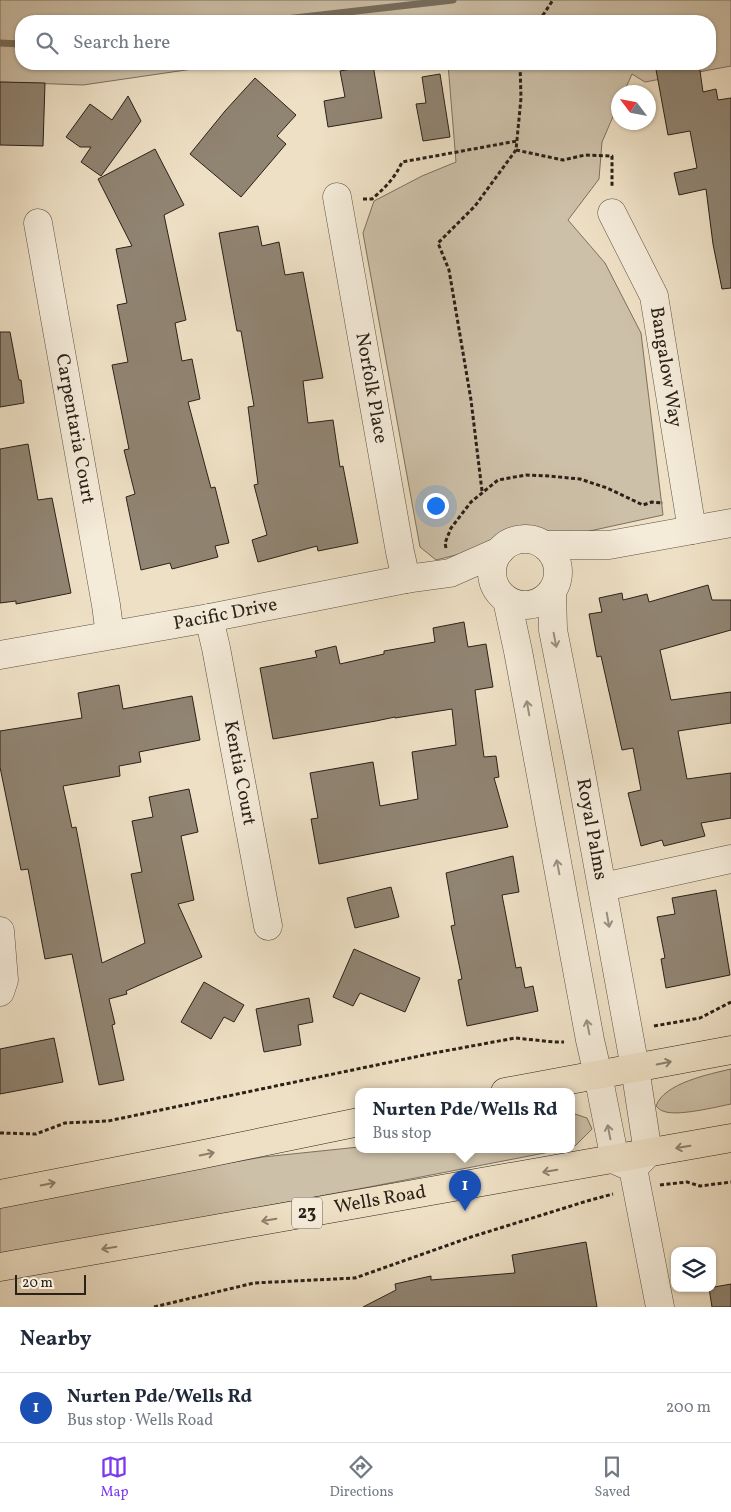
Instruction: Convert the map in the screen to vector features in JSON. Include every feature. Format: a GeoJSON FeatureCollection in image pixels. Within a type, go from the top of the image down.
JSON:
{"type":"FeatureCollection","features":[{"type":"Feature","properties":{"kind":"main road"},"geometry":{"type":"LineString","coordinates":[[527,1088],[731,1050]]}},
{"type":"Feature","properties":{"kind":"main road"},"geometry":{"type":"LineString","coordinates":[[0,1194],[355,1123]]}},
{"type":"Feature","properties":{"kind":"main road","name":"Wells Road"},"geometry":{"type":"LineString","coordinates":[[0,1267],[633,1167],[731,1138]]}},
{"type":"Feature","properties":{"kind":"street","name":"Norfolk Place"},"geometry":{"type":"LineString","coordinates":[[337,196],[406,579]]}},
{"type":"Feature","properties":{"kind":"street","name":"Bangalow Way"},"geometry":{"type":"LineString","coordinates":[[612,213],[654,296],[692,530]]}},
{"type":"Feature","properties":{"kind":"street","name":"Carpentaria Court"},"geometry":{"type":"LineString","coordinates":[[38,223],[110,635]]}},
{"type":"Feature","properties":{"kind":"street"},"geometry":{"type":"LineString","coordinates":[[544,545],[609,545],[731,523]]}},
{"type":"Feature","properties":{"kind":"street"},"geometry":{"type":"LineString","coordinates":[[555,583],[557,564],[555,558],[544,545],[535,540],[516,540],[507,544],[494,559],[492,568],[493,578],[501,594],[518,651],[590,1040],[598,1075],[633,1167],[660,1307]]}},
{"type":"Feature","properties":{"kind":"street"},"geometry":{"type":"LineString","coordinates":[[501,594],[516,604],[536,603],[544,598],[555,583],[609,545]]}},
{"type":"Feature","properties":{"kind":"street","name":"Pacific Drive"},"geometry":{"type":"LineString","coordinates":[[0,655],[209,618],[406,579],[450,573],[500,551]]}},
{"type":"Feature","properties":{"kind":"street","name":"Pacific Drive"},"geometry":{"type":"LineString","coordinates":[[450,573],[501,594]]}},
{"type":"Feature","properties":{"kind":"street","name":"Royal Palms"},"geometry":{"type":"LineString","coordinates":[[555,583],[553,630],[635,1068],[633,1167]]}},
{"type":"Feature","properties":{"kind":"street","name":"Kentia Court"},"geometry":{"type":"LineString","coordinates":[[209,618],[218,657],[268,926]]}},
{"type":"Feature","properties":{"kind":"street"},"geometry":{"type":"LineString","coordinates":[[540,768],[579,762]]}},
{"type":"Feature","properties":{"kind":"street"},"geometry":{"type":"LineString","coordinates":[[602,888],[731,859]]}},
{"type":"Feature","properties":{"kind":"street"},"geometry":{"type":"LineString","coordinates":[[0,932],[4,980],[0,992]]}},
{"type":"Feature","properties":{"kind":"path"},"geometry":{"type":"LineString","coordinates":[[543,15],[553,0]]}},
{"type":"Feature","properties":{"kind":"path"},"geometry":{"type":"LineString","coordinates":[[482,491],[471,400],[449,270],[438,243],[475,206],[516,150],[522,98],[520,70]]}},
{"type":"Feature","properties":{"kind":"path"},"geometry":{"type":"LineString","coordinates":[[337,196],[372,199],[387,187],[402,162],[517,141]]}},
{"type":"Feature","properties":{"kind":"path"},"geometry":{"type":"LineString","coordinates":[[516,150],[563,160],[585,155],[612,156],[612,213]]}},
{"type":"Feature","properties":{"kind":"path"},"geometry":{"type":"LineString","coordinates":[[450,573],[445,543],[451,528],[471,502],[482,491],[498,480],[526,475],[580,479],[608,488],[642,505],[652,502],[668,503],[686,499]]}},
{"type":"Feature","properties":{"kind":"path"},"geometry":{"type":"LineString","coordinates":[[629,1032],[700,1018],[731,1002]]}},
{"type":"Feature","properties":{"kind":"path"},"geometry":{"type":"LineString","coordinates":[[0,1133],[36,1134],[65,1122],[108,1121],[515,1038],[554,1042],[590,1040]]}},
{"type":"Feature","properties":{"kind":"path"},"geometry":{"type":"LineString","coordinates":[[154,1307],[254,1283],[355,1278],[471,1237],[587,1201],[633,1167],[700,1186],[731,1182]]}},
{"type":"Feature","properties":{"kind":"shaded area"},"geometry":{"type":"Polygon","coordinates":[[[0,0],[731,0],[731,66],[716,69],[716,15],[15,15],[15,70],[186,70],[83,85],[0,82],[0,0]]]}},
{"type":"Feature","properties":{"kind":"shaded area"},"geometry":{"type":"Polygon","coordinates":[[[448,70],[710,70],[645,82],[632,74],[627,85],[611,85],[611,121],[602,142],[599,179],[568,220],[605,263],[641,333],[663,515],[553,539],[521,537],[436,560],[420,547],[363,233],[374,201],[422,176],[456,162],[448,70]]]}},
{"type":"Feature","properties":{"kind":"shaded area"},"geometry":{"type":"Polygon","coordinates":[[[731,1069],[731,1104],[677,1113],[662,1111],[656,1106],[668,1091],[678,1086],[700,1077],[731,1069]]]}},
{"type":"Feature","properties":{"kind":"shaded area"},"geometry":{"type":"Polygon","coordinates":[[[575,1114],[587,1118],[592,1129],[575,1146],[575,1114]]]}},
{"type":"Feature","properties":{"kind":"shaded area"},"geometry":{"type":"Polygon","coordinates":[[[355,1147],[355,1153],[545,1153],[0,1255],[0,1203],[263,1157],[355,1147]]]}},
{"type":"Feature","properties":{"kind":"building"},"geometry":{"type":"Polygon","coordinates":[[[374,70],[382,118],[328,127],[324,101],[345,97],[340,71],[374,70]]]}},
{"type":"Feature","properties":{"kind":"building"},"geometry":{"type":"Polygon","coordinates":[[[656,70],[700,70],[703,92],[716,89],[718,100],[731,98],[731,288],[722,289],[713,244],[706,189],[679,195],[674,173],[697,168],[690,131],[668,135],[656,70]]]}},
{"type":"Feature","properties":{"kind":"building"},"geometry":{"type":"Polygon","coordinates":[[[440,74],[450,137],[423,141],[416,104],[426,103],[422,77],[440,74]]]}},
{"type":"Feature","properties":{"kind":"building"},"geometry":{"type":"Polygon","coordinates":[[[255,78],[296,115],[277,136],[286,144],[241,197],[190,154],[255,78]]]}},
{"type":"Feature","properties":{"kind":"building"},"geometry":{"type":"Polygon","coordinates":[[[0,82],[45,83],[43,146],[0,145],[0,82]]]}},
{"type":"Feature","properties":{"kind":"building"},"geometry":{"type":"Polygon","coordinates":[[[128,96],[141,121],[101,176],[81,162],[91,147],[80,147],[66,137],[90,104],[112,120],[128,96]]]}},
{"type":"Feature","properties":{"kind":"building"},"geometry":{"type":"Polygon","coordinates":[[[155,149],[184,205],[164,215],[186,320],[175,323],[182,361],[192,359],[200,399],[188,402],[211,488],[215,487],[229,543],[215,546],[218,557],[172,569],[170,563],[141,570],[126,497],[135,494],[124,450],[129,449],[112,365],[128,362],[117,305],[127,303],[116,249],[132,246],[98,179],[155,149]]]}},
{"type":"Feature","properties":{"kind":"building"},"geometry":{"type":"Polygon","coordinates":[[[258,226],[262,246],[279,242],[285,275],[303,272],[323,378],[303,381],[308,423],[333,420],[340,467],[343,466],[358,543],[318,551],[317,546],[258,562],[252,540],[267,535],[254,485],[258,484],[248,407],[254,406],[241,331],[237,331],[219,233],[258,226]]]}},
{"type":"Feature","properties":{"kind":"building"},"geometry":{"type":"Polygon","coordinates":[[[0,332],[10,332],[19,380],[21,380],[24,403],[0,407],[0,332]]]}},
{"type":"Feature","properties":{"kind":"building"},"geometry":{"type":"Polygon","coordinates":[[[28,444],[38,500],[52,498],[71,593],[16,604],[16,601],[0,603],[0,449],[28,444]]]}},
{"type":"Feature","properties":{"kind":"building"},"geometry":{"type":"Polygon","coordinates":[[[708,585],[712,600],[731,600],[731,630],[660,650],[671,700],[731,692],[731,723],[678,731],[687,779],[731,773],[731,818],[701,823],[705,836],[664,846],[662,840],[641,846],[628,793],[641,790],[633,748],[622,750],[601,656],[597,657],[589,614],[602,612],[599,598],[622,593],[623,600],[647,594],[649,602],[708,585]]]}},
{"type":"Feature","properties":{"kind":"building"},"geometry":{"type":"Polygon","coordinates":[[[464,622],[468,647],[486,644],[493,687],[475,690],[484,757],[496,756],[499,777],[494,778],[508,827],[319,864],[311,819],[318,818],[310,773],[373,762],[380,806],[418,799],[412,752],[456,745],[452,709],[395,717],[273,739],[260,668],[317,657],[315,651],[336,646],[340,664],[384,654],[384,651],[435,642],[433,628],[464,622]]]}},
{"type":"Feature","properties":{"kind":"building"},"geometry":{"type":"Polygon","coordinates":[[[119,685],[123,709],[192,696],[200,740],[139,752],[141,762],[119,766],[120,776],[63,786],[72,828],[76,827],[102,963],[145,943],[131,874],[142,872],[132,821],[153,817],[149,797],[189,789],[198,832],[181,836],[194,900],[178,904],[202,957],[126,991],[127,994],[109,999],[115,1024],[112,1025],[124,1080],[99,1085],[72,954],[45,959],[28,869],[21,870],[0,767],[0,731],[82,718],[78,693],[119,685]]]}},
{"type":"Feature","properties":{"kind":"building"},"geometry":{"type":"Polygon","coordinates":[[[513,856],[519,892],[502,895],[516,968],[521,967],[525,988],[533,986],[538,1011],[467,1026],[458,980],[462,979],[451,926],[455,925],[446,873],[513,856]]]}},
{"type":"Feature","properties":{"kind":"building"},"geometry":{"type":"Polygon","coordinates":[[[391,887],[399,917],[355,928],[347,898],[391,887]]]}},
{"type":"Feature","properties":{"kind":"building"},"geometry":{"type":"Polygon","coordinates":[[[716,890],[730,975],[666,988],[661,959],[665,958],[657,917],[675,914],[672,898],[716,890]]]}},
{"type":"Feature","properties":{"kind":"building"},"geometry":{"type":"Polygon","coordinates":[[[354,949],[420,978],[405,1012],[360,993],[353,1006],[333,997],[354,949]]]}},
{"type":"Feature","properties":{"kind":"building"},"geometry":{"type":"Polygon","coordinates":[[[204,982],[244,1005],[234,1022],[224,1017],[211,1039],[181,1022],[204,982]]]}},
{"type":"Feature","properties":{"kind":"building"},"geometry":{"type":"Polygon","coordinates":[[[309,998],[313,1022],[298,1025],[301,1045],[264,1052],[256,1009],[309,998]]]}},
{"type":"Feature","properties":{"kind":"building"},"geometry":{"type":"Polygon","coordinates":[[[54,1038],[63,1082],[0,1094],[0,1049],[54,1038]]]}},
{"type":"Feature","properties":{"kind":"building"},"geometry":{"type":"Polygon","coordinates":[[[586,1242],[597,1307],[363,1307],[396,1290],[395,1284],[431,1276],[431,1280],[515,1273],[512,1255],[586,1242]]]}},
{"type":"Feature","properties":{"kind":"building"},"geometry":{"type":"Polygon","coordinates":[[[731,1284],[731,1307],[712,1307],[710,1292],[716,1292],[716,1287],[731,1284]]]}},
{"type":"Feature","properties":{"kind":"waterway"},"geometry":{"type":"LineString","coordinates":[[321,15],[453,0]]}},
{"type":"Feature","properties":{"kind":"waterway"},"geometry":{"type":"LineString","coordinates":[[0,43],[15,44]]}},
{"type":"Feature","properties":{"kind":"place","name":"Nurten Pde/Wells Rd"},"geometry":{"type":"Point","coordinates":[465,1211]}}]}
